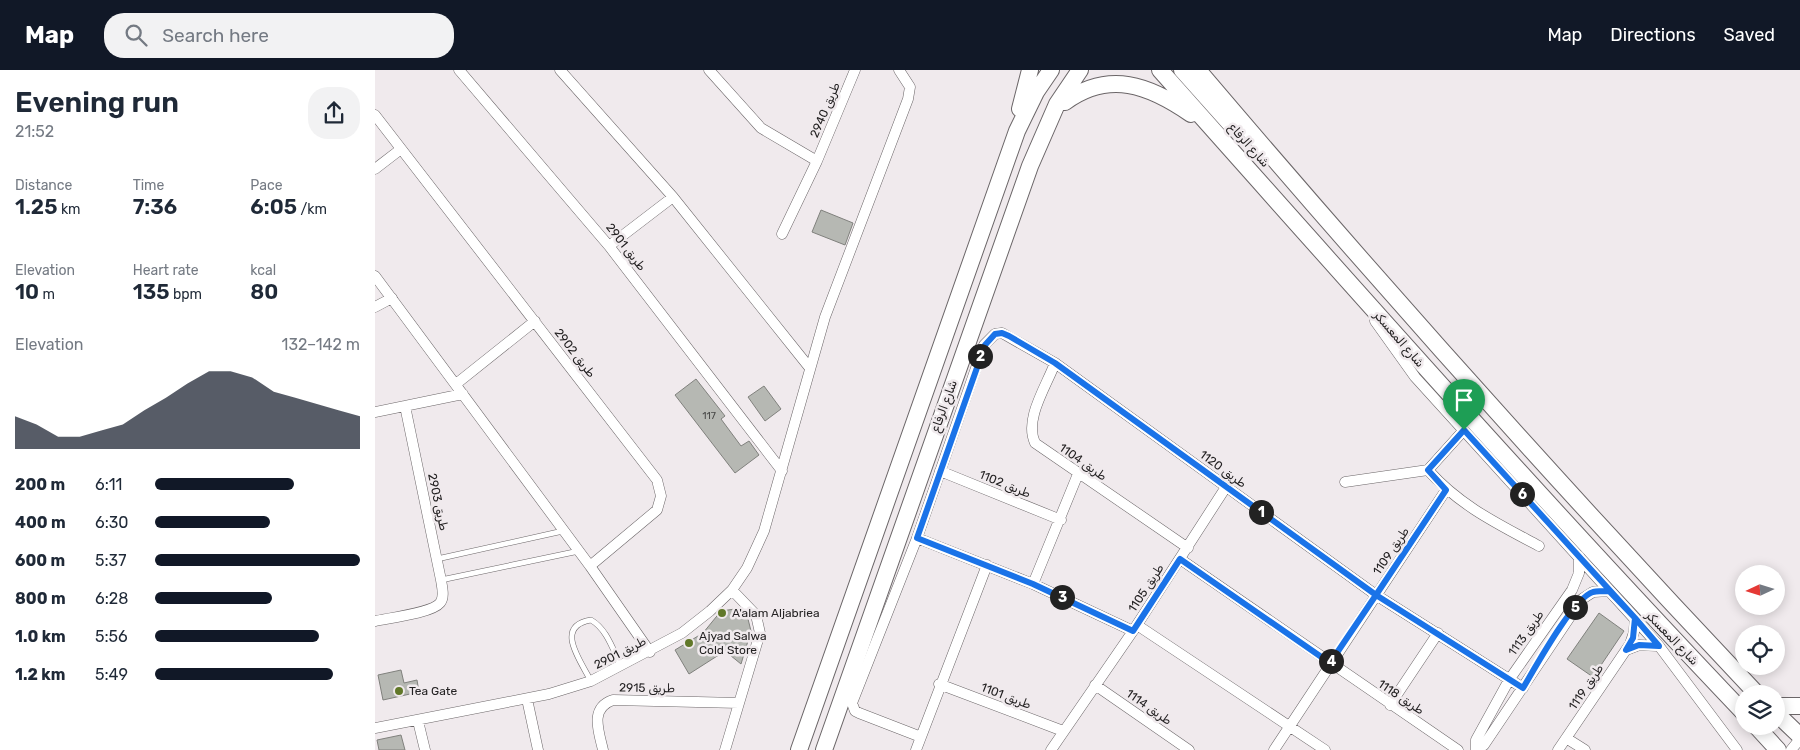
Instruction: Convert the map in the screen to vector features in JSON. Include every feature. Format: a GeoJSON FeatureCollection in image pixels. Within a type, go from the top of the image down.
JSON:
{"type":"FeatureCollection","features":[{"type":"Feature","properties":{"kind":"main road"},"geometry":{"type":"LineString","coordinates":[[1017,132],[1030,70]]}},
{"type":"Feature","properties":{"kind":"main road","name":"شارع الرفاع"},"geometry":{"type":"LineString","coordinates":[[799,750],[1017,132],[1036,92],[1051,70]]}},
{"type":"Feature","properties":{"kind":"main road","name":"شارع الرفاع"},"geometry":{"type":"LineString","coordinates":[[824,750],[1011,219],[1057,104],[1080,70]]}},
{"type":"Feature","properties":{"kind":"main road","name":"شارع المعسكر"},"geometry":{"type":"LineString","coordinates":[[1160,70],[1441,387],[1570,529],[1735,703]]}},
{"type":"Feature","properties":{"kind":"main road","name":"شارع الرفاع"},"geometry":{"type":"LineString","coordinates":[[1181,70],[1298,200],[1321,215]]}},
{"type":"Feature","properties":{"kind":"main road","name":"شارع المعسكر"},"geometry":{"type":"LineString","coordinates":[[1198,70],[1321,215],[1615,544],[1748,685]]}},
{"type":"Feature","properties":{"kind":"main road"},"geometry":{"type":"LineString","coordinates":[[1046,128],[1077,90],[1091,81],[1116,75],[1133,78],[1149,85],[1214,130]]}},
{"type":"Feature","properties":{"kind":"main road"},"geometry":{"type":"LineString","coordinates":[[1785,706],[1800,706]]}},
{"type":"Feature","properties":{"kind":"main road"},"geometry":{"type":"LineString","coordinates":[[1785,722],[1800,738]]}},
{"type":"Feature","properties":{"kind":"main road"},"geometry":{"type":"LineString","coordinates":[[1764,735],[1778,750]]}},
{"type":"Feature","properties":{"kind":"street","name":"طريق 2901"},"geometry":{"type":"LineString","coordinates":[[459,70],[609,246],[782,471]]}},
{"type":"Feature","properties":{"kind":"street"},"geometry":{"type":"LineString","coordinates":[[560,70],[673,198],[809,368]]}},
{"type":"Feature","properties":{"kind":"street","name":"طريق 2940"},"geometry":{"type":"LineString","coordinates":[[709,70],[761,128],[817,161]]}},
{"type":"Feature","properties":{"kind":"street","name":"طريق 2940"},"geometry":{"type":"LineString","coordinates":[[782,234],[817,161],[855,70]]}},
{"type":"Feature","properties":{"kind":"street","name":"طريق 2901"},"geometry":{"type":"LineString","coordinates":[[375,727],[418,721],[527,699],[591,681],[650,652],[697,623],[732,590],[756,550],[782,471],[809,368],[825,317],[908,99],[910,87],[899,70]]}},
{"type":"Feature","properties":{"kind":"street","name":"طريق 2902"},"geometry":{"type":"LineString","coordinates":[[375,115],[657,480],[661,496],[657,510],[590,566]]}},
{"type":"Feature","properties":{"kind":"street"},"geometry":{"type":"LineString","coordinates":[[375,169],[401,149]]}},
{"type":"Feature","properties":{"kind":"street"},"geometry":{"type":"LineString","coordinates":[[609,246],[673,198]]}},
{"type":"Feature","properties":{"kind":"street"},"geometry":{"type":"LineString","coordinates":[[375,276],[590,566],[650,652]]}},
{"type":"Feature","properties":{"kind":"street"},"geometry":{"type":"LineString","coordinates":[[1353,286],[1399,356],[1635,618],[1659,646],[1737,750]]}},
{"type":"Feature","properties":{"kind":"street"},"geometry":{"type":"LineString","coordinates":[[375,307],[392,298]]}},
{"type":"Feature","properties":{"kind":"street"},"geometry":{"type":"LineString","coordinates":[[456,384],[535,322]]}},
{"type":"Feature","properties":{"kind":"street","name":"طريق 1120"},"geometry":{"type":"LineString","coordinates":[[940,471],[985,345],[995,334],[1002,333],[1055,363],[1376,595],[1439,633],[1523,688]]}},
{"type":"Feature","properties":{"kind":"street","name":"طريق 1104"},"geometry":{"type":"LineString","coordinates":[[1055,363],[1032,421],[1031,433],[1035,443],[1188,548]]}},
{"type":"Feature","properties":{"kind":"street"},"geometry":{"type":"LineString","coordinates":[[375,412],[463,394]]}},
{"type":"Feature","properties":{"kind":"street","name":"طريق 2903"},"geometry":{"type":"LineString","coordinates":[[375,621],[430,609],[439,604],[443,592],[405,406]]}},
{"type":"Feature","properties":{"kind":"street"},"geometry":{"type":"LineString","coordinates":[[1345,482],[1428,470],[1464,430]]}},
{"type":"Feature","properties":{"kind":"street"},"geometry":{"type":"LineString","coordinates":[[1428,470],[1446,490],[1492,521],[1539,546]]}},
{"type":"Feature","properties":{"kind":"street"},"geometry":{"type":"LineString","coordinates":[[921,737],[859,712],[855,710],[852,703],[917,538],[940,471]]}},
{"type":"Feature","properties":{"kind":"street","name":"طريق 1102"},"geometry":{"type":"LineString","coordinates":[[940,471],[1061,520]]}},
{"type":"Feature","properties":{"kind":"street"},"geometry":{"type":"LineString","coordinates":[[1033,584],[1061,520],[1078,474]]}},
{"type":"Feature","properties":{"kind":"street","name":"طريق 1105"},"geometry":{"type":"LineString","coordinates":[[1053,749],[1063,730],[1135,628],[1226,487]]}},
{"type":"Feature","properties":{"kind":"street","name":"طريق 1109"},"geometry":{"type":"LineString","coordinates":[[1274,750],[1446,490]]}},
{"type":"Feature","properties":{"kind":"street"},"geometry":{"type":"LineString","coordinates":[[917,538],[987,564],[1135,628],[1325,750]]}},
{"type":"Feature","properties":{"kind":"street","name":"طريق 1113"},"geometry":{"type":"LineString","coordinates":[[1476,750],[1476,740],[1509,680],[1572,590],[1579,573],[1579,556]]}},
{"type":"Feature","properties":{"kind":"street","name":"طريق 1118"},"geometry":{"type":"LineString","coordinates":[[1180,559],[1458,750]]}},
{"type":"Feature","properties":{"kind":"street"},"geometry":{"type":"LineString","coordinates":[[916,750],[939,684],[987,564]]}},
{"type":"Feature","properties":{"kind":"street"},"geometry":{"type":"LineString","coordinates":[[725,750],[759,644],[760,628],[756,615],[732,590]]}},
{"type":"Feature","properties":{"kind":"street","name":"طريق 1113"},"geometry":{"type":"LineString","coordinates":[[1476,750],[1484,745],[1582,599],[1593,592],[1609,591]]}},
{"type":"Feature","properties":{"kind":"street","name":"طريق 1119"},"geometry":{"type":"LineString","coordinates":[[1558,750],[1633,638],[1635,618]]}},
{"type":"Feature","properties":{"kind":"street"},"geometry":{"type":"LineString","coordinates":[[1390,705],[1439,633]]}},
{"type":"Feature","properties":{"kind":"street"},"geometry":{"type":"LineString","coordinates":[[1626,650],[1639,645],[1659,646]]}},
{"type":"Feature","properties":{"kind":"street","name":"طريق 1101"},"geometry":{"type":"LineString","coordinates":[[939,684],[1063,730]]}},
{"type":"Feature","properties":{"kind":"street","name":"طريق 1114"},"geometry":{"type":"LineString","coordinates":[[1095,685],[1189,750]]}},
{"type":"Feature","properties":{"kind":"street"},"geometry":{"type":"LineString","coordinates":[[527,699],[538,750]]}},
{"type":"Feature","properties":{"kind":"street","name":"طريق 2915"},"geometry":{"type":"LineString","coordinates":[[603,750],[597,724],[598,713],[603,704],[613,700],[739,703]]}},
{"type":"Feature","properties":{"kind":"street"},"geometry":{"type":"LineString","coordinates":[[418,721],[425,750]]}},
{"type":"Feature","properties":{"kind":"street"},"geometry":{"type":"LineString","coordinates":[[1566,738],[1585,750]]}},
{"type":"Feature","properties":{"kind":"street"},"geometry":{"type":"LineString","coordinates":[[1791,750],[1800,738]]}},
{"type":"Feature","properties":{"kind":"lane"},"geometry":{"type":"LineString","coordinates":[[437,559],[564,531]]}},
{"type":"Feature","properties":{"kind":"lane"},"geometry":{"type":"LineString","coordinates":[[441,580],[579,552]]}},
{"type":"Feature","properties":{"kind":"lane"},"geometry":{"type":"LineString","coordinates":[[591,681],[572,638],[572,630],[577,623],[591,620],[597,623],[604,632],[622,667]]}},
{"type":"Feature","properties":{"kind":"building"},"geometry":{"type":"Polygon","coordinates":[[[821,210],[853,223],[845,245],[812,232],[821,210]]]}},
{"type":"Feature","properties":{"kind":"building"},"geometry":{"type":"Polygon","coordinates":[[[696,379],[725,416],[721,419],[741,446],[749,441],[759,455],[735,473],[675,395],[696,379]]]}},
{"type":"Feature","properties":{"kind":"building"},"geometry":{"type":"Polygon","coordinates":[[[764,386],[781,409],[765,421],[748,397],[764,386]]]}},
{"type":"Feature","properties":{"kind":"building"},"geometry":{"type":"Polygon","coordinates":[[[735,609],[748,619],[751,631],[741,664],[725,651],[689,674],[675,650],[703,633],[721,611],[735,609]]]}},
{"type":"Feature","properties":{"kind":"building"},"geometry":{"type":"Polygon","coordinates":[[[1599,613],[1624,631],[1593,677],[1567,659],[1599,613]]]}},
{"type":"Feature","properties":{"kind":"building"},"geometry":{"type":"Polygon","coordinates":[[[401,670],[404,683],[417,680],[419,692],[383,700],[378,675],[401,670]]]}},
{"type":"Feature","properties":{"kind":"building"},"geometry":{"type":"Polygon","coordinates":[[[401,735],[405,750],[379,750],[377,740],[401,735]]]}},
{"type":"Feature","properties":{"kind":"place","name":"A'alam Aljabriea"},"geometry":{"type":"Point","coordinates":[722,613]}},
{"type":"Feature","properties":{"kind":"place","name":"Ajyad Salwa Cold Store"},"geometry":{"type":"Point","coordinates":[689,643]}},
{"type":"Feature","properties":{"kind":"place","name":"Tea Gate"},"geometry":{"type":"Point","coordinates":[399,691]}},
{"type":"Feature","properties":{"kind":"route"},"geometry":{"type":"LineString","coordinates":[[1464,430],[1428,470],[1446,490],[1376,595],[1055,363],[1009,336],[1002,333],[995,334],[988,338],[985,345],[917,538],[987,564],[1133,631],[1180,559],[1330,663],[1376,595],[1439,633],[1523,688],[1571,613],[1582,599],[1593,592],[1609,591],[1635,618],[1633,638],[1626,650],[1645,644],[1659,646],[1635,618],[1464,430]]}}]}
